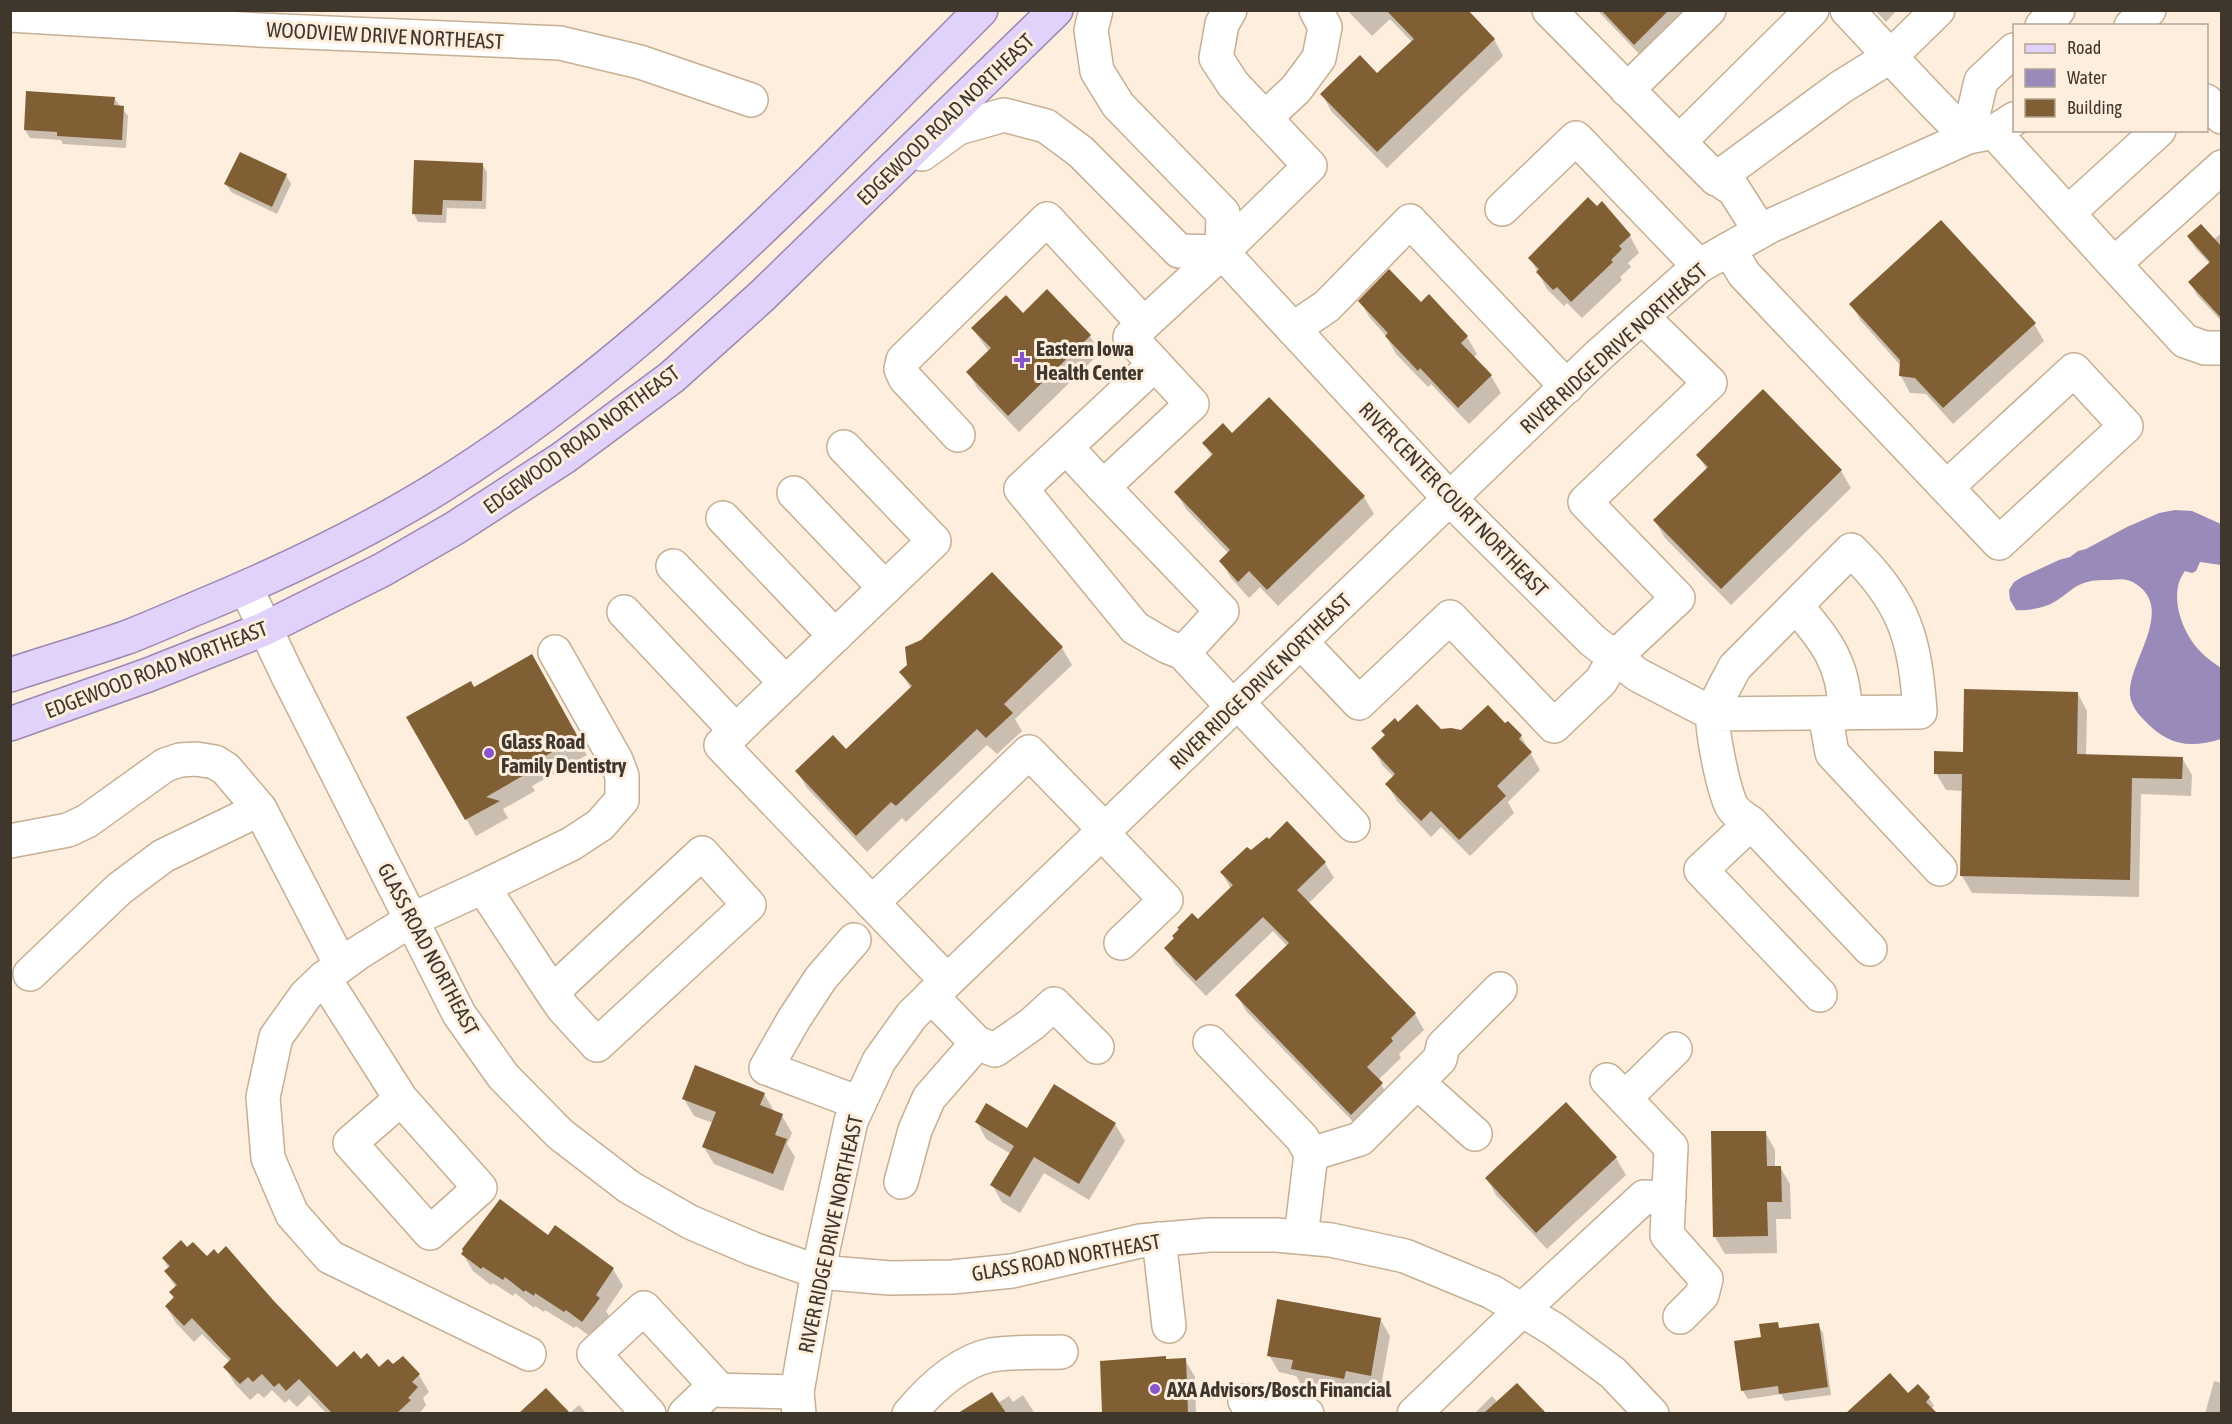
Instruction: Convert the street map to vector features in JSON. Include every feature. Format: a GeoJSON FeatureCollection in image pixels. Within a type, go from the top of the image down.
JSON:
{"type":"FeatureCollection","features":[{"type":"Feature","properties":{"kind":"main road","name":"EDGEWOOD ROAD NORTHEAST"},"geometry":{"type":"LineString","coordinates":[[10,675],[127,637],[246,588],[345,540],[438,488],[530,425],[647,334],[771,222],[981,10]]}},
{"type":"Feature","properties":{"kind":"main road","name":"EDGEWOOD ROAD NORTHEAST"},"geometry":{"type":"LineString","coordinates":[[10,724],[148,675],[264,629],[382,570],[455,528],[563,458],[672,376],[762,296],[876,188],[1056,10]]}},
{"type":"Feature","properties":{"kind":"street"},"geometry":{"type":"LineString","coordinates":[[1096,10],[1091,30],[1097,71],[1118,105],[1223,213],[1222,252]]}},
{"type":"Feature","properties":{"kind":"street"},"geometry":{"type":"LineString","coordinates":[[1103,487],[1192,404],[1130,337],[1310,166],[1233,84],[1216,58],[1222,24],[1230,10]]}},
{"type":"Feature","properties":{"kind":"street"},"geometry":{"type":"LineString","coordinates":[[1265,118],[1296,89],[1318,58],[1325,27],[1316,10]]}},
{"type":"Feature","properties":{"kind":"street"},"geometry":{"type":"LineString","coordinates":[[1550,10],[1678,142],[1716,179],[1734,190],[1760,231]]}},
{"type":"Feature","properties":{"kind":"street"},"geometry":{"type":"LineString","coordinates":[[1627,90],[1709,10]]}},
{"type":"Feature","properties":{"kind":"street"},"geometry":{"type":"LineString","coordinates":[[1678,142],[1812,10]]}},
{"type":"Feature","properties":{"kind":"street"},"geometry":{"type":"LineString","coordinates":[[1847,10],[1927,98],[1992,129],[2185,341],[2205,348],[2222,348]]}},
{"type":"Feature","properties":{"kind":"street"},"geometry":{"type":"LineString","coordinates":[[1716,179],[1841,87],[1891,56],[1938,10]]}},
{"type":"Feature","properties":{"kind":"street"},"geometry":{"type":"LineString","coordinates":[[2044,24],[2058,10]]}},
{"type":"Feature","properties":{"kind":"street"},"geometry":{"type":"LineString","coordinates":[[2133,24],[2149,10]]}},
{"type":"Feature","properties":{"kind":"street","name":"WOODVIEW DRIVE NORTHEAST"},"geometry":{"type":"LineString","coordinates":[[10,15],[560,43],[640,62],[751,100]]}},
{"type":"Feature","properties":{"kind":"street"},"geometry":{"type":"LineString","coordinates":[[1992,129],[1981,81],[2013,51]]}},
{"type":"Feature","properties":{"kind":"street"},"geometry":{"type":"LineString","coordinates":[[2208,103],[2222,117]]}},
{"type":"Feature","properties":{"kind":"street"},"geometry":{"type":"LineString","coordinates":[[876,188],[958,128],[1004,115],[1046,126],[1081,152],[1179,251],[1222,252]]}},
{"type":"Feature","properties":{"kind":"street","name":"RIVER RIDGE DRIVE NORTHEAST"},"geometry":{"type":"LineString","coordinates":[[798,1403],[818,1272],[851,1121],[879,1061],[912,1015],[1567,387],[1699,266],[1760,231],[1992,129]]}},
{"type":"Feature","properties":{"kind":"street"},"geometry":{"type":"LineString","coordinates":[[2068,213],[2156,132]]}},
{"type":"Feature","properties":{"kind":"street"},"geometry":{"type":"LineString","coordinates":[[1502,209],[1576,138],[1699,266]]}},
{"type":"Feature","properties":{"kind":"street"},"geometry":{"type":"LineString","coordinates":[[2114,264],[2222,166]]}},
{"type":"Feature","properties":{"kind":"street"},"geometry":{"type":"LineString","coordinates":[[958,435],[906,378],[901,369],[903,360],[1047,219],[1144,324]]}},
{"type":"Feature","properties":{"kind":"street"},"geometry":{"type":"LineString","coordinates":[[1293,329],[1327,306],[1410,221],[1567,387]]}},
{"type":"Feature","properties":{"kind":"street"},"geometry":{"type":"LineString","coordinates":[[1729,249],[1744,274],[2000,543],[2126,426],[2074,370],[1948,486]]}},
{"type":"Feature","properties":{"kind":"street","name":"RIVER CENTER COURT NORTHEAST"},"geometry":{"type":"LineString","coordinates":[[1222,252],[1450,500],[1593,641],[1638,675],[1713,714]]}},
{"type":"Feature","properties":{"kind":"street"},"geometry":{"type":"LineString","coordinates":[[1301,642],[1359,703],[1450,617],[1554,726],[1602,681],[1614,657],[1678,598],[1585,502],[1710,383],[1642,317]]}},
{"type":"Feature","properties":{"kind":"street"},"geometry":{"type":"LineString","coordinates":[[1155,364],[1021,489],[1135,628],[1166,646],[1184,653],[1353,825]]}},
{"type":"Feature","properties":{"kind":"street"},"geometry":{"type":"LineString","coordinates":[[844,447],[934,541],[721,745],[873,903],[977,1043],[995,1050],[1032,1024],[1054,1004],[1097,1047]]}},
{"type":"Feature","properties":{"kind":"street"},"geometry":{"type":"LineString","coordinates":[[1066,447],[1222,611],[1184,653]]}},
{"type":"Feature","properties":{"kind":"street"},"geometry":{"type":"LineString","coordinates":[[794,493],[885,588]]}},
{"type":"Feature","properties":{"kind":"street"},"geometry":{"type":"LineString","coordinates":[[723,518],[836,636]]}},
{"type":"Feature","properties":{"kind":"street"},"geometry":{"type":"LineString","coordinates":[[1713,714],[1920,712],[1913,649],[1899,609],[1878,577],[1851,550],[1735,667],[1713,714],[1720,767],[1733,810],[1751,823],[1870,949]]}},
{"type":"Feature","properties":{"kind":"street"},"geometry":{"type":"LineString","coordinates":[[673,566],[786,683]]}},
{"type":"Feature","properties":{"kind":"street","name":"GLASS ROAD NORTHEAST"},"geometry":{"type":"LineString","coordinates":[[246,588],[264,629],[459,1014],[503,1076],[560,1134],[629,1187],[690,1222],[753,1249],[818,1272],[890,1278],[962,1276],[1012,1271],[1140,1241],[1210,1235],[1276,1235],[1331,1240],[1405,1256],[1492,1292],[1555,1330],[1613,1373],[1652,1413]]}},
{"type":"Feature","properties":{"kind":"street"},"geometry":{"type":"LineString","coordinates":[[1796,606],[1814,627],[1836,660],[1844,689],[1835,713],[1832,753],[1940,869]]}},
{"type":"Feature","properties":{"kind":"street"},"geometry":{"type":"LineString","coordinates":[[624,612],[736,731]]}},
{"type":"Feature","properties":{"kind":"street"},"geometry":{"type":"LineString","coordinates":[[529,1354],[330,1257],[292,1214],[268,1158],[263,1097],[276,1037],[306,995],[333,971],[411,920],[483,888],[571,844],[600,825],[622,800],[622,776],[616,760],[555,652]]}},
{"type":"Feature","properties":{"kind":"street"},"geometry":{"type":"LineString","coordinates":[[873,903],[1029,752],[1166,900],[1121,943]]}},
{"type":"Feature","properties":{"kind":"street"},"geometry":{"type":"LineString","coordinates":[[10,842],[68,830],[87,821],[165,765],[180,760],[196,759],[215,762],[226,769],[260,809],[333,971],[401,1099]]}},
{"type":"Feature","properties":{"kind":"street"},"geometry":{"type":"LineString","coordinates":[[30,974],[119,889],[163,856],[260,809]]}},
{"type":"Feature","properties":{"kind":"street"},"geometry":{"type":"LineString","coordinates":[[1751,823],[1701,870],[1820,996]]}},
{"type":"Feature","properties":{"kind":"street"},"geometry":{"type":"LineString","coordinates":[[483,888],[552,992],[563,1008],[597,1045],[749,905],[702,853],[552,992]]}},
{"type":"Feature","properties":{"kind":"street"},"geometry":{"type":"LineString","coordinates":[[854,940],[821,978],[794,1018],[766,1068],[859,1103]]}},
{"type":"Feature","properties":{"kind":"street"},"geometry":{"type":"LineString","coordinates":[[1311,1154],[1360,1139],[1440,1059],[1443,1046],[1500,989]]}},
{"type":"Feature","properties":{"kind":"street"},"geometry":{"type":"LineString","coordinates":[[1210,1042],[1302,1138],[1311,1154],[1301,1237]]}},
{"type":"Feature","properties":{"kind":"street"},"geometry":{"type":"LineString","coordinates":[[901,1182],[915,1130],[929,1098],[977,1043]]}},
{"type":"Feature","properties":{"kind":"street"},"geometry":{"type":"LineString","coordinates":[[1675,1049],[1616,1089],[1671,1147],[1667,1235],[1706,1280],[1702,1295],[1680,1317]]}},
{"type":"Feature","properties":{"kind":"street"},"geometry":{"type":"LineString","coordinates":[[1417,1082],[1475,1134]]}},
{"type":"Feature","properties":{"kind":"street"},"geometry":{"type":"LineString","coordinates":[[1414,1413],[1644,1197],[1669,1198]]}},
{"type":"Feature","properties":{"kind":"street"},"geometry":{"type":"LineString","coordinates":[[1159,1239],[1169,1326]]}},
{"type":"Feature","properties":{"kind":"street"},"geometry":{"type":"LineString","coordinates":[[649,1413],[594,1354],[644,1308],[715,1385],[684,1413]]}},
{"type":"Feature","properties":{"kind":"street"},"geometry":{"type":"LineString","coordinates":[[909,1413],[946,1377],[976,1360],[992,1355],[1061,1352]]}},
{"type":"Feature","properties":{"kind":"street"},"geometry":{"type":"LineString","coordinates":[[710,1390],[798,1403]]}},
{"type":"Feature","properties":{"kind":"street"},"geometry":{"type":"LineString","coordinates":[[1245,1401],[1307,1413]]}},
{"type":"Feature","properties":{"kind":"water"},"geometry":{"type":"Polygon","coordinates":[[[2175,510],[2192,511],[2221,524],[2221,565],[2200,562],[2196,571],[2192,573],[2185,571],[2177,590],[2179,612],[2187,633],[2201,653],[2221,668],[2221,739],[2198,744],[2179,743],[2161,734],[2141,717],[2132,702],[2131,682],[2147,637],[2152,608],[2147,595],[2136,584],[2123,579],[2090,581],[2078,585],[2052,603],[2026,610],[2016,610],[2010,600],[2009,590],[2014,582],[2022,577],[2070,557],[2127,527],[2159,513],[2175,510]]]}},
{"type":"Feature","properties":{"kind":"building"},"geometry":{"type":"Polygon","coordinates":[[[1386,10],[1468,10],[1495,39],[1377,152],[1320,94],[1360,55],[1377,73],[1414,39],[1386,10]]]}},
{"type":"Feature","properties":{"kind":"building"},"geometry":{"type":"Polygon","coordinates":[[[1601,10],[1669,10],[1634,45],[1601,10]]]}},
{"type":"Feature","properties":{"kind":"building"},"geometry":{"type":"Polygon","coordinates":[[[26,91],[115,97],[114,105],[124,106],[122,140],[57,136],[57,132],[24,130],[26,91]]]}},
{"type":"Feature","properties":{"kind":"building"},"geometry":{"type":"Polygon","coordinates":[[[240,152],[287,174],[272,207],[224,184],[240,152]]]}},
{"type":"Feature","properties":{"kind":"building"},"geometry":{"type":"Polygon","coordinates":[[[414,160],[483,163],[482,201],[443,200],[442,215],[412,214],[414,160]]]}},
{"type":"Feature","properties":{"kind":"building"},"geometry":{"type":"Polygon","coordinates":[[[1588,197],[1597,206],[1602,201],[1631,235],[1619,246],[1622,249],[1611,260],[1613,262],[1571,302],[1557,287],[1553,290],[1536,272],[1539,269],[1528,258],[1588,197]]]}},
{"type":"Feature","properties":{"kind":"building"},"geometry":{"type":"Polygon","coordinates":[[[1941,220],[2036,323],[1943,408],[1915,378],[1899,376],[1900,360],[1849,304],[1941,220]]]}},
{"type":"Feature","properties":{"kind":"building"},"geometry":{"type":"Polygon","coordinates":[[[2201,224],[2222,247],[2222,319],[2188,282],[2210,262],[2187,236],[2201,224]]]}},
{"type":"Feature","properties":{"kind":"building"},"geometry":{"type":"Polygon","coordinates":[[[1389,269],[1421,302],[1429,294],[1468,336],[1461,343],[1492,375],[1458,408],[1385,336],[1388,333],[1358,301],[1389,269]]]}},
{"type":"Feature","properties":{"kind":"building","name":"Eastern Iowa Health Center"},"geometry":{"type":"Polygon","coordinates":[[[1047,289],[1091,335],[1008,416],[966,372],[991,348],[971,328],[1006,295],[1023,313],[1047,289]]]}},
{"type":"Feature","properties":{"kind":"building"},"geometry":{"type":"Polygon","coordinates":[[[1763,389],[1842,470],[1721,589],[1653,520],[1708,467],[1696,455],[1763,389]]]}},
{"type":"Feature","properties":{"kind":"building"},"geometry":{"type":"Polygon","coordinates":[[[1269,397],[1365,496],[1267,590],[1249,571],[1238,582],[1219,561],[1230,550],[1174,492],[1213,454],[1202,443],[1223,423],[1232,433],[1269,397]]]}},
{"type":"Feature","properties":{"kind":"building"},"geometry":{"type":"Polygon","coordinates":[[[992,572],[1063,647],[1004,704],[1013,713],[986,738],[977,729],[896,806],[891,802],[856,836],[795,771],[833,735],[846,749],[912,686],[899,672],[907,665],[905,647],[921,640],[992,572]]]}},
{"type":"Feature","properties":{"kind":"building","name":"Glass Road Family Dentistry"},"geometry":{"type":"Polygon","coordinates":[[[532,654],[578,737],[523,769],[526,774],[486,797],[500,801],[465,820],[406,717],[471,681],[474,687],[532,654]]]}},
{"type":"Feature","properties":{"kind":"building"},"geometry":{"type":"Polygon","coordinates":[[[1964,689],[2078,692],[2077,754],[2183,757],[2182,779],[2132,778],[2130,880],[1960,876],[1962,774],[1934,774],[1934,751],[1963,752],[1964,689]]]}},
{"type":"Feature","properties":{"kind":"building"},"geometry":{"type":"Polygon","coordinates":[[[1417,704],[1441,729],[1461,730],[1488,705],[1505,723],[1508,721],[1522,735],[1519,739],[1532,752],[1497,786],[1506,796],[1459,840],[1431,811],[1421,821],[1385,784],[1395,774],[1371,748],[1385,735],[1381,731],[1395,718],[1398,722],[1417,704]]]}},
{"type":"Feature","properties":{"kind":"building"},"geometry":{"type":"Polygon","coordinates":[[[1287,821],[1326,862],[1297,890],[1416,1013],[1367,1067],[1383,1083],[1351,1115],[1235,995],[1289,943],[1263,917],[1196,981],[1164,948],[1174,938],[1172,936],[1179,929],[1177,928],[1192,913],[1198,919],[1233,885],[1220,872],[1247,847],[1251,850],[1267,837],[1269,839],[1287,821]]]}},
{"type":"Feature","properties":{"kind":"building"},"geometry":{"type":"Polygon","coordinates":[[[695,1065],[765,1093],[760,1105],[783,1114],[775,1135],[787,1139],[773,1174],[702,1147],[716,1112],[682,1099],[695,1065]]]}},
{"type":"Feature","properties":{"kind":"building"},"geometry":{"type":"Polygon","coordinates":[[[1054,1084],[1116,1123],[1079,1184],[1034,1157],[1010,1197],[990,1185],[1014,1146],[975,1122],[986,1103],[1027,1128],[1054,1084]]]}},
{"type":"Feature","properties":{"kind":"building"},"geometry":{"type":"Polygon","coordinates":[[[1566,1102],[1617,1157],[1536,1233],[1485,1178],[1566,1102]]]}},
{"type":"Feature","properties":{"kind":"building"},"geometry":{"type":"Polygon","coordinates":[[[1711,1131],[1766,1131],[1767,1166],[1781,1166],[1782,1202],[1767,1202],[1768,1236],[1713,1237],[1711,1131]]]}},
{"type":"Feature","properties":{"kind":"building"},"geometry":{"type":"Polygon","coordinates":[[[500,1199],[548,1235],[555,1225],[614,1268],[596,1295],[600,1298],[582,1322],[566,1310],[564,1312],[535,1293],[534,1296],[525,1290],[524,1292],[505,1277],[503,1280],[483,1267],[481,1269],[461,1254],[462,1249],[500,1199]]]}},
{"type":"Feature","properties":{"kind":"building"},"geometry":{"type":"Polygon","coordinates":[[[181,1240],[187,1247],[193,1242],[207,1256],[214,1249],[218,1254],[226,1246],[273,1300],[337,1367],[354,1351],[361,1359],[367,1353],[379,1367],[388,1359],[393,1364],[403,1356],[420,1374],[412,1382],[418,1387],[408,1398],[411,1400],[397,1413],[332,1413],[299,1379],[286,1391],[279,1383],[274,1387],[262,1374],[253,1382],[248,1377],[240,1384],[223,1367],[231,1359],[192,1318],[184,1326],[165,1306],[174,1297],[169,1292],[177,1285],[164,1271],[170,1266],[162,1258],[181,1240]]]}},
{"type":"Feature","properties":{"kind":"building"},"geometry":{"type":"Polygon","coordinates":[[[1277,1299],[1381,1318],[1371,1376],[1346,1371],[1344,1379],[1291,1369],[1293,1360],[1267,1356],[1277,1299]]]}},
{"type":"Feature","properties":{"kind":"building"},"geometry":{"type":"Polygon","coordinates":[[[1778,1322],[1779,1328],[1819,1323],[1828,1387],[1779,1394],[1778,1386],[1741,1391],[1734,1341],[1761,1337],[1759,1324],[1778,1322]]]}},
{"type":"Feature","properties":{"kind":"building"},"geometry":{"type":"Polygon","coordinates":[[[1166,1356],[1166,1359],[1186,1358],[1188,1413],[1102,1413],[1100,1361],[1166,1356]]]}},
{"type":"Feature","properties":{"kind":"building"},"geometry":{"type":"Polygon","coordinates":[[[1890,1373],[1908,1393],[1918,1384],[1930,1397],[1926,1402],[1937,1413],[1846,1413],[1890,1373]]]}},
{"type":"Feature","properties":{"kind":"building"},"geometry":{"type":"Polygon","coordinates":[[[1517,1383],[1546,1413],[1484,1413],[1517,1383]]]}},
{"type":"Feature","properties":{"kind":"building"},"geometry":{"type":"Polygon","coordinates":[[[546,1388],[570,1413],[519,1413],[546,1388]]]}},
{"type":"Feature","properties":{"kind":"building"},"geometry":{"type":"Polygon","coordinates":[[[992,1392],[1006,1413],[958,1413],[992,1392]]]}},
{"type":"Feature","properties":{"kind":"place","name":"Eastern Iowa Health Center"},"geometry":{"type":"Point","coordinates":[1022,360]}},
{"type":"Feature","properties":{"kind":"place","name":"Glass Road Family Dentistry"},"geometry":{"type":"Point","coordinates":[489,753]}},
{"type":"Feature","properties":{"kind":"place","name":"AXA Advisors/Bosch Financial"},"geometry":{"type":"Point","coordinates":[1155,1389]}}]}
